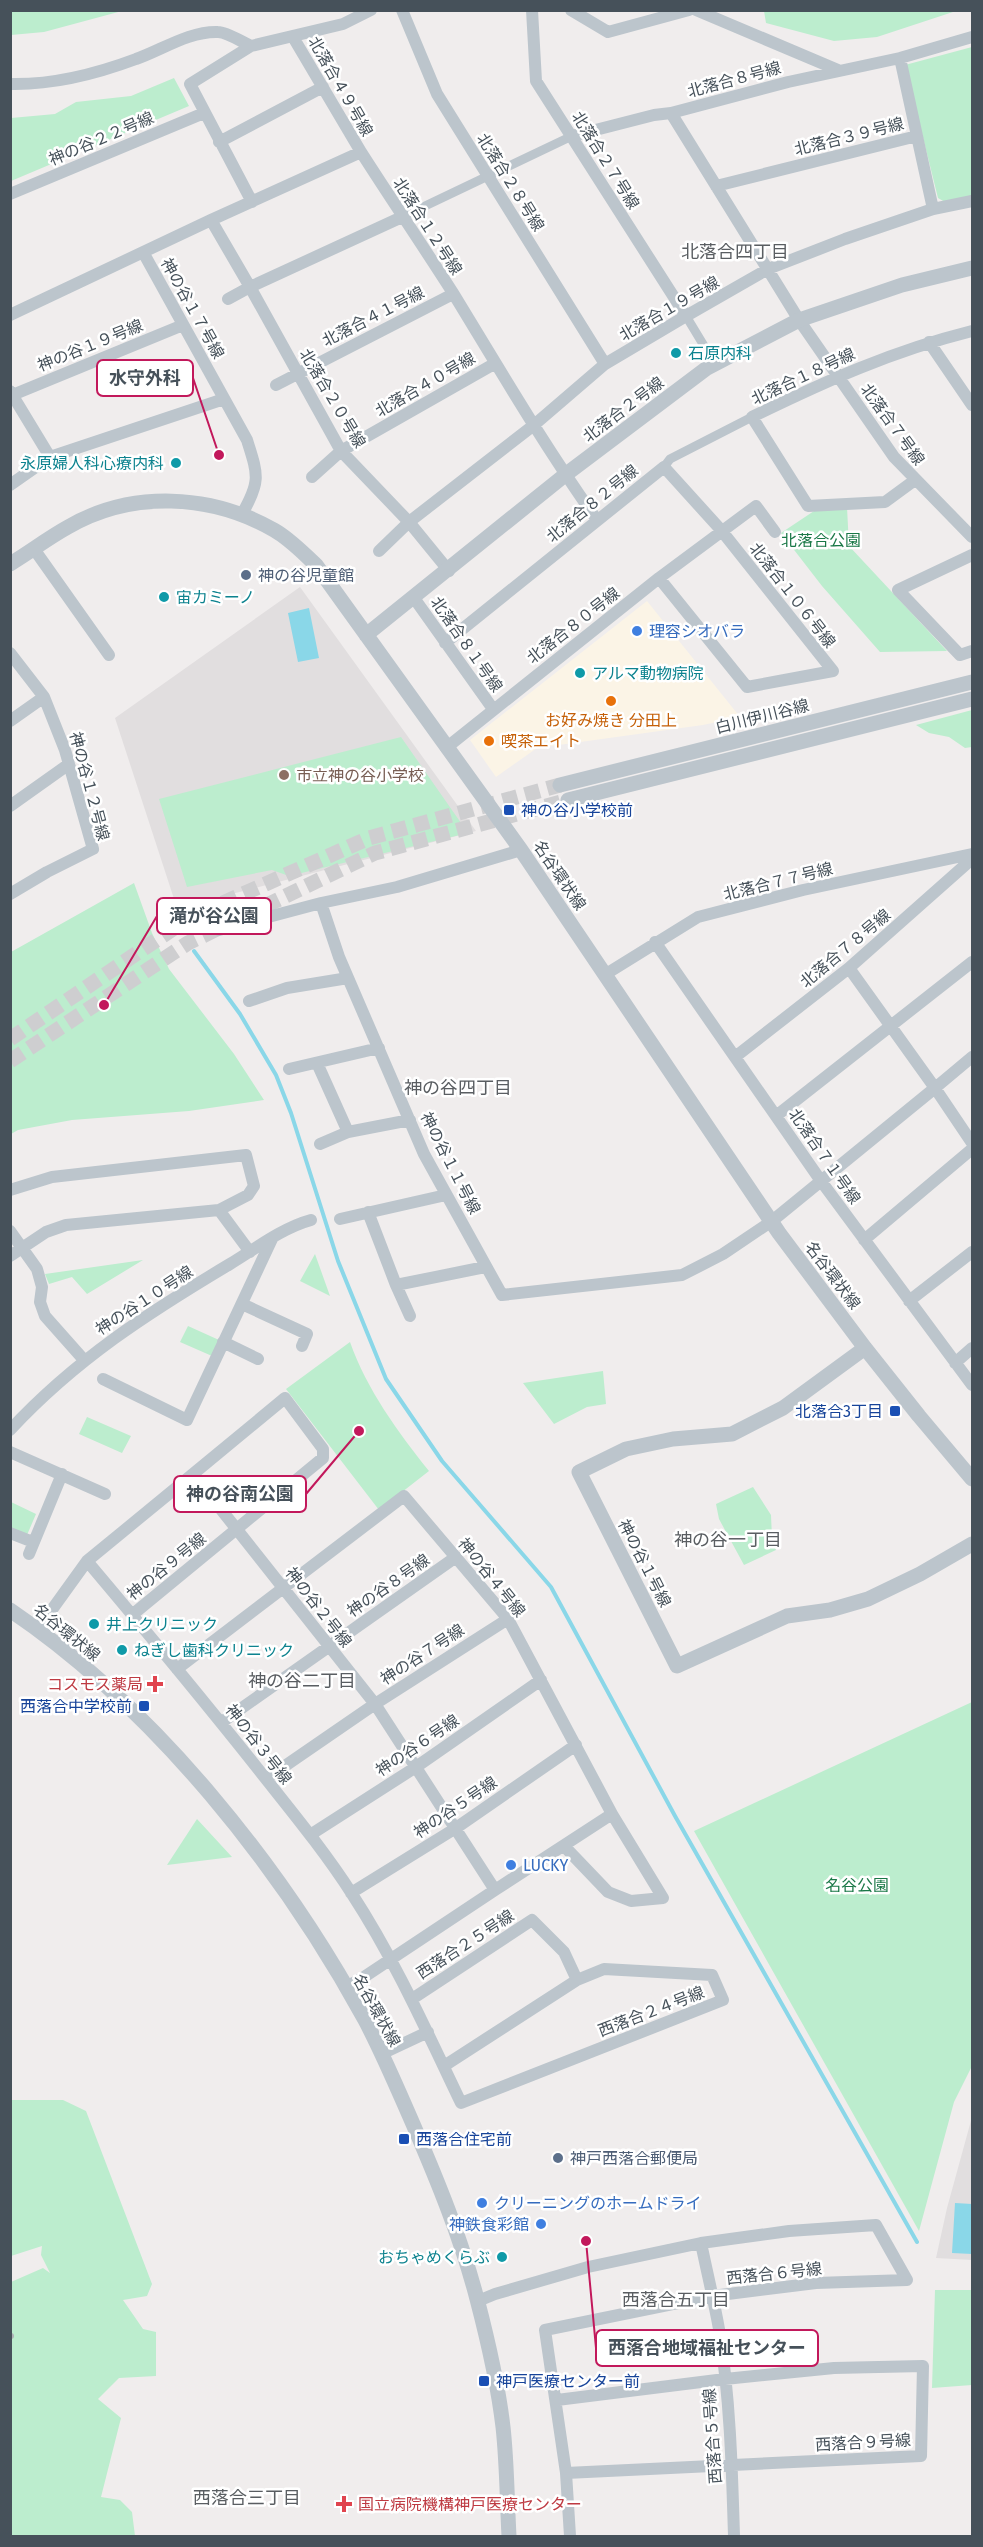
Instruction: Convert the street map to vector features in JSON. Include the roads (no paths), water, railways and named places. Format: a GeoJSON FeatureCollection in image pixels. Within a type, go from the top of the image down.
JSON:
{"type":"FeatureCollection","features":[{"type":"Feature","properties":{"kind":"street"},"geometry":{"type":"LineString","coordinates":[[252,202],[190,84],[251,46],[343,24],[371,10]]}},
{"type":"Feature","properties":{"kind":"street","name":"北落合２８号線"},"geometry":{"type":"LineString","coordinates":[[402,10],[437,94],[605,364]]}},
{"type":"Feature","properties":{"kind":"street","name":"北落合２７号線"},"geometry":{"type":"LineString","coordinates":[[532,10],[536,81],[686,316]]}},
{"type":"Feature","properties":{"kind":"street"},"geometry":{"type":"LineString","coordinates":[[572,10],[608,32],[688,10]]}},
{"type":"Feature","properties":{"kind":"street"},"geometry":{"type":"LineString","coordinates":[[696,10],[838,70]]}},
{"type":"Feature","properties":{"kind":"street"},"geometry":{"type":"LineString","coordinates":[[10,84],[32,85],[65,80],[133,60],[202,33],[221,31],[251,46]]}},
{"type":"Feature","properties":{"kind":"street","name":"北落合４９号線"},"geometry":{"type":"LineString","coordinates":[[293,37],[360,152]]}},
{"type":"Feature","properties":{"kind":"street","name":"北落合８号線"},"geometry":{"type":"LineString","coordinates":[[799,320],[671,113],[838,70],[900,58],[972,37]]}},
{"type":"Feature","properties":{"kind":"street"},"geometry":{"type":"LineString","coordinates":[[900,58],[916,136]]}},
{"type":"Feature","properties":{"kind":"street"},"geometry":{"type":"LineString","coordinates":[[219,141],[322,87]]}},
{"type":"Feature","properties":{"kind":"street","name":"神の谷２２号線"},"geometry":{"type":"LineString","coordinates":[[10,194],[204,112]]}},
{"type":"Feature","properties":{"kind":"street"},"geometry":{"type":"LineString","coordinates":[[228,299],[572,136],[654,115],[671,113]]}},
{"type":"Feature","properties":{"kind":"street","name":"北落合３９号線"},"geometry":{"type":"LineString","coordinates":[[716,186],[916,136],[933,209]]}},
{"type":"Feature","properties":{"kind":"street"},"geometry":{"type":"LineString","coordinates":[[143,252],[360,152]]}},
{"type":"Feature","properties":{"kind":"street","name":"北落合１２号線"},"geometry":{"type":"LineString","coordinates":[[360,152],[453,294],[494,364],[565,475],[597,520]]}},
{"type":"Feature","properties":{"kind":"street","name":"北落合１９号線"},"geometry":{"type":"LineString","coordinates":[[534,425],[605,364],[768,269],[845,238],[933,209],[972,201]]}},
{"type":"Feature","properties":{"kind":"street","name":"北落合２０号線"},"geometry":{"type":"LineString","coordinates":[[211,220],[341,451],[409,522],[448,571]]}},
{"type":"Feature","properties":{"kind":"street","name":"神の谷１７号線"},"geometry":{"type":"LineString","coordinates":[[10,315],[143,252],[247,440],[255,466],[257,485],[242,513]]}},
{"type":"Feature","properties":{"kind":"street","name":"北落合２号線"},"geometry":{"type":"LineString","coordinates":[[366,635],[565,475],[715,364],[799,320],[902,285],[972,268]]}},
{"type":"Feature","properties":{"kind":"street","name":"北落合４１号線"},"geometry":{"type":"LineString","coordinates":[[276,385],[453,294]]}},
{"type":"Feature","properties":{"kind":"street"},"geometry":{"type":"LineString","coordinates":[[686,316],[715,364]]}},
{"type":"Feature","properties":{"kind":"street","name":"北落合７号線"},"geometry":{"type":"LineString","coordinates":[[799,320],[894,457],[972,537]]}},
{"type":"Feature","properties":{"kind":"street","name":"神の谷１９号線"},"geometry":{"type":"LineString","coordinates":[[11,394],[183,325]]}},
{"type":"Feature","properties":{"kind":"street","name":"北落合１８号線"},"geometry":{"type":"LineString","coordinates":[[915,480],[885,502],[808,506],[752,417],[838,375],[929,342],[972,331]]}},
{"type":"Feature","properties":{"kind":"street"},"geometry":{"type":"LineString","coordinates":[[929,342],[972,405]]}},
{"type":"Feature","properties":{"kind":"street","name":"北落合４０号線"},"geometry":{"type":"LineString","coordinates":[[312,477],[341,451],[494,364]]}},
{"type":"Feature","properties":{"kind":"street"},"geometry":{"type":"LineString","coordinates":[[11,394],[50,457]]}},
{"type":"Feature","properties":{"kind":"street"},"geometry":{"type":"LineString","coordinates":[[10,485],[50,457],[224,399]]}},
{"type":"Feature","properties":{"kind":"street"},"geometry":{"type":"LineString","coordinates":[[663,467],[670,459],[752,417]]}},
{"type":"Feature","properties":{"kind":"street"},"geometry":{"type":"LineString","coordinates":[[379,551],[409,522],[534,425]]}},
{"type":"Feature","properties":{"kind":"street","name":"北落合８２号線"},"geometry":{"type":"LineString","coordinates":[[445,643],[663,467],[721,530]]}},
{"type":"Feature","properties":{"kind":"street","name":"名谷環状線"},"geometry":{"type":"LineString","coordinates":[[10,564],[69,526],[88,517],[115,507],[144,501],[198,502],[242,513],[290,541],[316,565],[521,850],[771,1221],[865,1348],[972,1479]]}},
{"type":"Feature","properties":{"kind":"street"},"geometry":{"type":"LineString","coordinates":[[721,530],[756,506],[775,532]]}},
{"type":"Feature","properties":{"kind":"street","name":"北落合８０号線"},"geometry":{"type":"LineString","coordinates":[[446,748],[721,530]]}},
{"type":"Feature","properties":{"kind":"street","name":"北落合１０６号線"},"geometry":{"type":"LineString","coordinates":[[659,578],[747,687],[833,671],[721,530]]}},
{"type":"Feature","properties":{"kind":"street"},"geometry":{"type":"LineString","coordinates":[[34,549],[109,655]]}},
{"type":"Feature","properties":{"kind":"street"},"geometry":{"type":"LineString","coordinates":[[972,555],[898,590],[960,655],[972,651]]}},
{"type":"Feature","properties":{"kind":"street","name":"北落合８１号線"},"geometry":{"type":"LineString","coordinates":[[414,598],[493,709]]}},
{"type":"Feature","properties":{"kind":"street","name":"神の谷１２号線"},"geometry":{"type":"LineString","coordinates":[[10,653],[44,698],[69,764],[93,849],[10,894]]}},
{"type":"Feature","properties":{"kind":"street","name":"白川伊川谷線"},"geometry":{"type":"LineString","coordinates":[[560,785],[972,682]]}},
{"type":"Feature","properties":{"kind":"street"},"geometry":{"type":"LineString","coordinates":[[10,721],[44,698]]}},
{"type":"Feature","properties":{"kind":"street"},"geometry":{"type":"LineString","coordinates":[[568,800],[972,699]]}},
{"type":"Feature","properties":{"kind":"street"},"geometry":{"type":"LineString","coordinates":[[10,806],[69,764]]}},
{"type":"Feature","properties":{"kind":"street"},"geometry":{"type":"LineString","coordinates":[[219,930],[397,886],[521,850]]}},
{"type":"Feature","properties":{"kind":"street","name":"北落合７７号線"},"geometry":{"type":"LineString","coordinates":[[606,974],[698,917],[804,890],[972,854]]}},
{"type":"Feature","properties":{"kind":"street","name":"北落合７８号線"},"geometry":{"type":"LineString","coordinates":[[735,1057],[849,968],[972,859]]}},
{"type":"Feature","properties":{"kind":"street","name":"神の谷１１号線"},"geometry":{"type":"LineString","coordinates":[[321,903],[348,978],[410,1120],[446,1196],[502,1295],[682,1275],[713,1259],[771,1221]]}},
{"type":"Feature","properties":{"kind":"street","name":"北落合７１号線"},"geometry":{"type":"LineString","coordinates":[[655,942],[821,1181],[972,1385]]}},
{"type":"Feature","properties":{"kind":"street"},"geometry":{"type":"LineString","coordinates":[[776,1116],[972,962]]}},
{"type":"Feature","properties":{"kind":"street"},"geometry":{"type":"LineString","coordinates":[[849,968],[972,1143]]}},
{"type":"Feature","properties":{"kind":"street"},"geometry":{"type":"LineString","coordinates":[[249,1001],[287,988],[348,978]]}},
{"type":"Feature","properties":{"kind":"street"},"geometry":{"type":"LineString","coordinates":[[289,1069],[379,1048]]}},
{"type":"Feature","properties":{"kind":"street"},"geometry":{"type":"LineString","coordinates":[[771,1221],[972,1057]]}},
{"type":"Feature","properties":{"kind":"street"},"geometry":{"type":"LineString","coordinates":[[317,1063],[348,1132]]}},
{"type":"Feature","properties":{"kind":"street"},"geometry":{"type":"LineString","coordinates":[[320,1144],[348,1132],[410,1120]]}},
{"type":"Feature","properties":{"kind":"street"},"geometry":{"type":"LineString","coordinates":[[864,1240],[972,1149]]}},
{"type":"Feature","properties":{"kind":"street"},"geometry":{"type":"LineString","coordinates":[[10,1190],[52,1177],[246,1155],[254,1186],[248,1195],[219,1209],[66,1225],[46,1232],[10,1256]]}},
{"type":"Feature","properties":{"kind":"street"},"geometry":{"type":"LineString","coordinates":[[340,1219],[446,1196]]}},
{"type":"Feature","properties":{"kind":"street"},"geometry":{"type":"LineString","coordinates":[[219,1209],[250,1252]]}},
{"type":"Feature","properties":{"kind":"street"},"geometry":{"type":"LineString","coordinates":[[368,1212],[410,1316]]}},
{"type":"Feature","properties":{"kind":"street","name":"神の谷１０号線"},"geometry":{"type":"LineString","coordinates":[[10,1430],[84,1360],[160,1305],[272,1238],[311,1220]]}},
{"type":"Feature","properties":{"kind":"street"},"geometry":{"type":"LineString","coordinates":[[10,1231],[37,1269],[42,1287],[40,1302],[45,1316],[84,1360]]}},
{"type":"Feature","properties":{"kind":"street"},"geometry":{"type":"LineString","coordinates":[[103,1379],[187,1420],[272,1238]]}},
{"type":"Feature","properties":{"kind":"street"},"geometry":{"type":"LineString","coordinates":[[909,1301],[972,1252]]}},
{"type":"Feature","properties":{"kind":"street"},"geometry":{"type":"LineString","coordinates":[[396,1285],[485,1267]]}},
{"type":"Feature","properties":{"kind":"street"},"geometry":{"type":"LineString","coordinates":[[242,1304],[307,1334],[302,1346]]}},
{"type":"Feature","properties":{"kind":"street"},"geometry":{"type":"LineString","coordinates":[[224,1342],[258,1359]]}},
{"type":"Feature","properties":{"kind":"street","name":"神の谷１号線"},"geometry":{"type":"LineString","coordinates":[[865,1348],[783,1408],[732,1434],[673,1439],[626,1449],[579,1472],[677,1666],[787,1616],[830,1610],[868,1599],[972,1544]]}},
{"type":"Feature","properties":{"kind":"street"},"geometry":{"type":"LineString","coordinates":[[955,1363],[972,1348]]}},
{"type":"Feature","properties":{"kind":"street","name":"神の谷９号線"},"geometry":{"type":"LineString","coordinates":[[132,1615],[323,1458],[324,1449],[285,1398],[194,1474]]}},
{"type":"Feature","properties":{"kind":"street"},"geometry":{"type":"LineString","coordinates":[[10,1452],[105,1494]]}},
{"type":"Feature","properties":{"kind":"street"},"geometry":{"type":"LineString","coordinates":[[10,1533],[31,1548],[62,1474]]}},
{"type":"Feature","properties":{"kind":"street"},"geometry":{"type":"LineString","coordinates":[[39,1629],[87,1561],[194,1474]]}},
{"type":"Feature","properties":{"kind":"street","name":"神の谷２号線"},"geometry":{"type":"LineString","coordinates":[[194,1474],[375,1704],[495,1890]]}},
{"type":"Feature","properties":{"kind":"street","name":"神の谷４号線"},"geometry":{"type":"LineString","coordinates":[[177,1669],[404,1496],[508,1619],[612,1814],[663,1898],[631,1901],[608,1892],[564,1846]]}},
{"type":"Feature","properties":{"kind":"street","name":"神の谷８号線"},"geometry":{"type":"LineString","coordinates":[[222,1722],[456,1557]]}},
{"type":"Feature","properties":{"kind":"street","name":"神の谷３号線"},"geometry":{"type":"LineString","coordinates":[[87,1561],[222,1722],[309,1835],[351,1893],[391,1959]]}},
{"type":"Feature","properties":{"kind":"street","name":"名谷環状線"},"geometry":{"type":"LineString","coordinates":[[10,1610],[39,1629],[142,1722],[239,1830],[314,1934],[365,2021],[444,2194],[478,2301],[492,2361],[503,2428],[509,2536]]}},
{"type":"Feature","properties":{"kind":"street","name":"神の谷７号線"},"geometry":{"type":"LineString","coordinates":[[266,1779],[375,1704],[508,1619]]}},
{"type":"Feature","properties":{"kind":"street","name":"神の谷６号線"},"geometry":{"type":"LineString","coordinates":[[309,1835],[416,1767],[541,1680]]}},
{"type":"Feature","properties":{"kind":"street","name":"神の谷５号線"},"geometry":{"type":"LineString","coordinates":[[351,1893],[456,1828],[576,1745]]}},
{"type":"Feature","properties":{"kind":"street"},"geometry":{"type":"LineString","coordinates":[[345,1987],[361,1979],[612,1814]]}},
{"type":"Feature","properties":{"kind":"street","name":"西落合２５号線"},"geometry":{"type":"LineString","coordinates":[[412,1999],[532,1920],[564,1952],[577,1980]]}},
{"type":"Feature","properties":{"kind":"street","name":"西落合２４号線"},"geometry":{"type":"LineString","coordinates":[[391,1959],[461,2103],[723,2000],[712,1976],[604,1969],[577,1980],[444,2066]]}},
{"type":"Feature","properties":{"kind":"street"},"geometry":{"type":"LineString","coordinates":[[381,2054],[428,2032]]}},
{"type":"Feature","properties":{"kind":"street","name":"西落合６号線"},"geometry":{"type":"LineString","coordinates":[[570,2536],[566,2473],[545,2330],[712,2296],[816,2283],[907,2280],[876,2225],[789,2231],[701,2243]]}},
{"type":"Feature","properties":{"kind":"street"},"geometry":{"type":"LineString","coordinates":[[478,2301],[588,2267],[701,2243]]}},
{"type":"Feature","properties":{"kind":"street","name":"西落合５号線"},"geometry":{"type":"LineString","coordinates":[[701,2243],[725,2379],[732,2464],[734,2536]]}},
{"type":"Feature","properties":{"kind":"street","name":"西落合９号線"},"geometry":{"type":"LineString","coordinates":[[557,2400],[834,2368],[923,2366],[921,2456],[566,2473]]}},
{"type":"Feature","properties":{"kind":"water"},"geometry":{"type":"Polygon","coordinates":[[[309,608],[319,658],[298,662],[288,613],[309,608]]]}},
{"type":"Feature","properties":{"kind":"water"},"geometry":{"type":"Polygon","coordinates":[[[955,2203],[972,2204],[972,2254],[952,2253],[955,2203]]]}},
{"type":"Feature","properties":{"kind":"waterway"},"geometry":{"type":"LineString","coordinates":[[194,951],[240,1014],[276,1075],[291,1113],[338,1261],[386,1379],[442,1461],[551,1587],[675,1816],[917,2242]]}},
{"type":"Feature","properties":{"kind":"tunnel"},"geometry":{"type":"LineString","coordinates":[[10,1039],[189,918],[369,838],[560,785]]}},
{"type":"Feature","properties":{"kind":"tunnel"},"geometry":{"type":"LineString","coordinates":[[10,1061],[188,943],[375,853],[568,800]]}},
{"type":"Feature","properties":{"kind":"place","name":"石原内科"},"geometry":{"type":"Point","coordinates":[676,353]}},
{"type":"Feature","properties":{"kind":"place","name":"水守外科"},"geometry":{"type":"Point","coordinates":[219,455]}},
{"type":"Feature","properties":{"kind":"place","name":"永原婦人科心療内科"},"geometry":{"type":"Point","coordinates":[176,463]}},
{"type":"Feature","properties":{"kind":"place","name":"神の谷児童館"},"geometry":{"type":"Point","coordinates":[246,575]}},
{"type":"Feature","properties":{"kind":"place","name":"宙カミーノ"},"geometry":{"type":"Point","coordinates":[164,597]}},
{"type":"Feature","properties":{"kind":"place","name":"理容シオバラ"},"geometry":{"type":"Point","coordinates":[637,631]}},
{"type":"Feature","properties":{"kind":"place","name":"アルマ動物病院"},"geometry":{"type":"Point","coordinates":[580,673]}},
{"type":"Feature","properties":{"kind":"place","name":"お好み焼き 分田上"},"geometry":{"type":"Point","coordinates":[611,701]}},
{"type":"Feature","properties":{"kind":"place","name":"喫茶エイト"},"geometry":{"type":"Point","coordinates":[489,741]}},
{"type":"Feature","properties":{"kind":"place","name":"市立神の谷小学校"},"geometry":{"type":"Point","coordinates":[284,775]}},
{"type":"Feature","properties":{"kind":"place","name":"神の谷小学校前"},"geometry":{"type":"Point","coordinates":[509,810]}},
{"type":"Feature","properties":{"kind":"place","name":"滝が谷公園"},"geometry":{"type":"Point","coordinates":[104,1005]}},
{"type":"Feature","properties":{"kind":"place","name":"北落合3丁目"},"geometry":{"type":"Point","coordinates":[895,1411]}},
{"type":"Feature","properties":{"kind":"place","name":"神の谷南公園"},"geometry":{"type":"Point","coordinates":[359,1431]}},
{"type":"Feature","properties":{"kind":"place","name":"井上クリニック"},"geometry":{"type":"Point","coordinates":[94,1624]}},
{"type":"Feature","properties":{"kind":"place","name":"ねぎし歯科クリニック"},"geometry":{"type":"Point","coordinates":[122,1650]}},
{"type":"Feature","properties":{"kind":"place","name":"コスモス薬局"},"geometry":{"type":"Point","coordinates":[155,1684]}},
{"type":"Feature","properties":{"kind":"place","name":"西落合中学校前"},"geometry":{"type":"Point","coordinates":[144,1706]}},
{"type":"Feature","properties":{"kind":"place","name":"LUCKY"},"geometry":{"type":"Point","coordinates":[511,1865]}},
{"type":"Feature","properties":{"kind":"place","name":"西落合住宅前"},"geometry":{"type":"Point","coordinates":[404,2139]}},
{"type":"Feature","properties":{"kind":"place","name":"神戸西落合郵便局"},"geometry":{"type":"Point","coordinates":[558,2158]}},
{"type":"Feature","properties":{"kind":"place","name":"クリーニングのホームドライ"},"geometry":{"type":"Point","coordinates":[482,2203]}},
{"type":"Feature","properties":{"kind":"place","name":"神鉄食彩館"},"geometry":{"type":"Point","coordinates":[541,2224]}},
{"type":"Feature","properties":{"kind":"place","name":"西落合地域福祉センター"},"geometry":{"type":"Point","coordinates":[586,2241]}},
{"type":"Feature","properties":{"kind":"place","name":"おちゃめくらぶ"},"geometry":{"type":"Point","coordinates":[502,2257]}},
{"type":"Feature","properties":{"kind":"place","name":"神戸医療センター前"},"geometry":{"type":"Point","coordinates":[484,2381]}},
{"type":"Feature","properties":{"kind":"place","name":"国立病院機構神戸医療センター"},"geometry":{"type":"Point","coordinates":[344,2504]}},
{"type":"Feature","properties":{"kind":"district","name":"北落合四丁目"},"geometry":{"type":"Point","coordinates":[735,252]}},
{"type":"Feature","properties":{"kind":"district","name":"神の谷四丁目"},"geometry":{"type":"Point","coordinates":[458,1088]}},
{"type":"Feature","properties":{"kind":"district","name":"神の谷一丁目"},"geometry":{"type":"Point","coordinates":[728,1540]}},
{"type":"Feature","properties":{"kind":"district","name":"神の谷二丁目"},"geometry":{"type":"Point","coordinates":[302,1681]}},
{"type":"Feature","properties":{"kind":"district","name":"西落合五丁目"},"geometry":{"type":"Point","coordinates":[676,2300]}},
{"type":"Feature","properties":{"kind":"district","name":"西落合三丁目"},"geometry":{"type":"Point","coordinates":[247,2498]}},
{"type":"Feature","properties":{"kind":"park label","name":"北落合公園"},"geometry":{"type":"Point","coordinates":[821,540]}},
{"type":"Feature","properties":{"kind":"park label","name":"名谷公園"},"geometry":{"type":"Point","coordinates":[857,1885]}}]}
